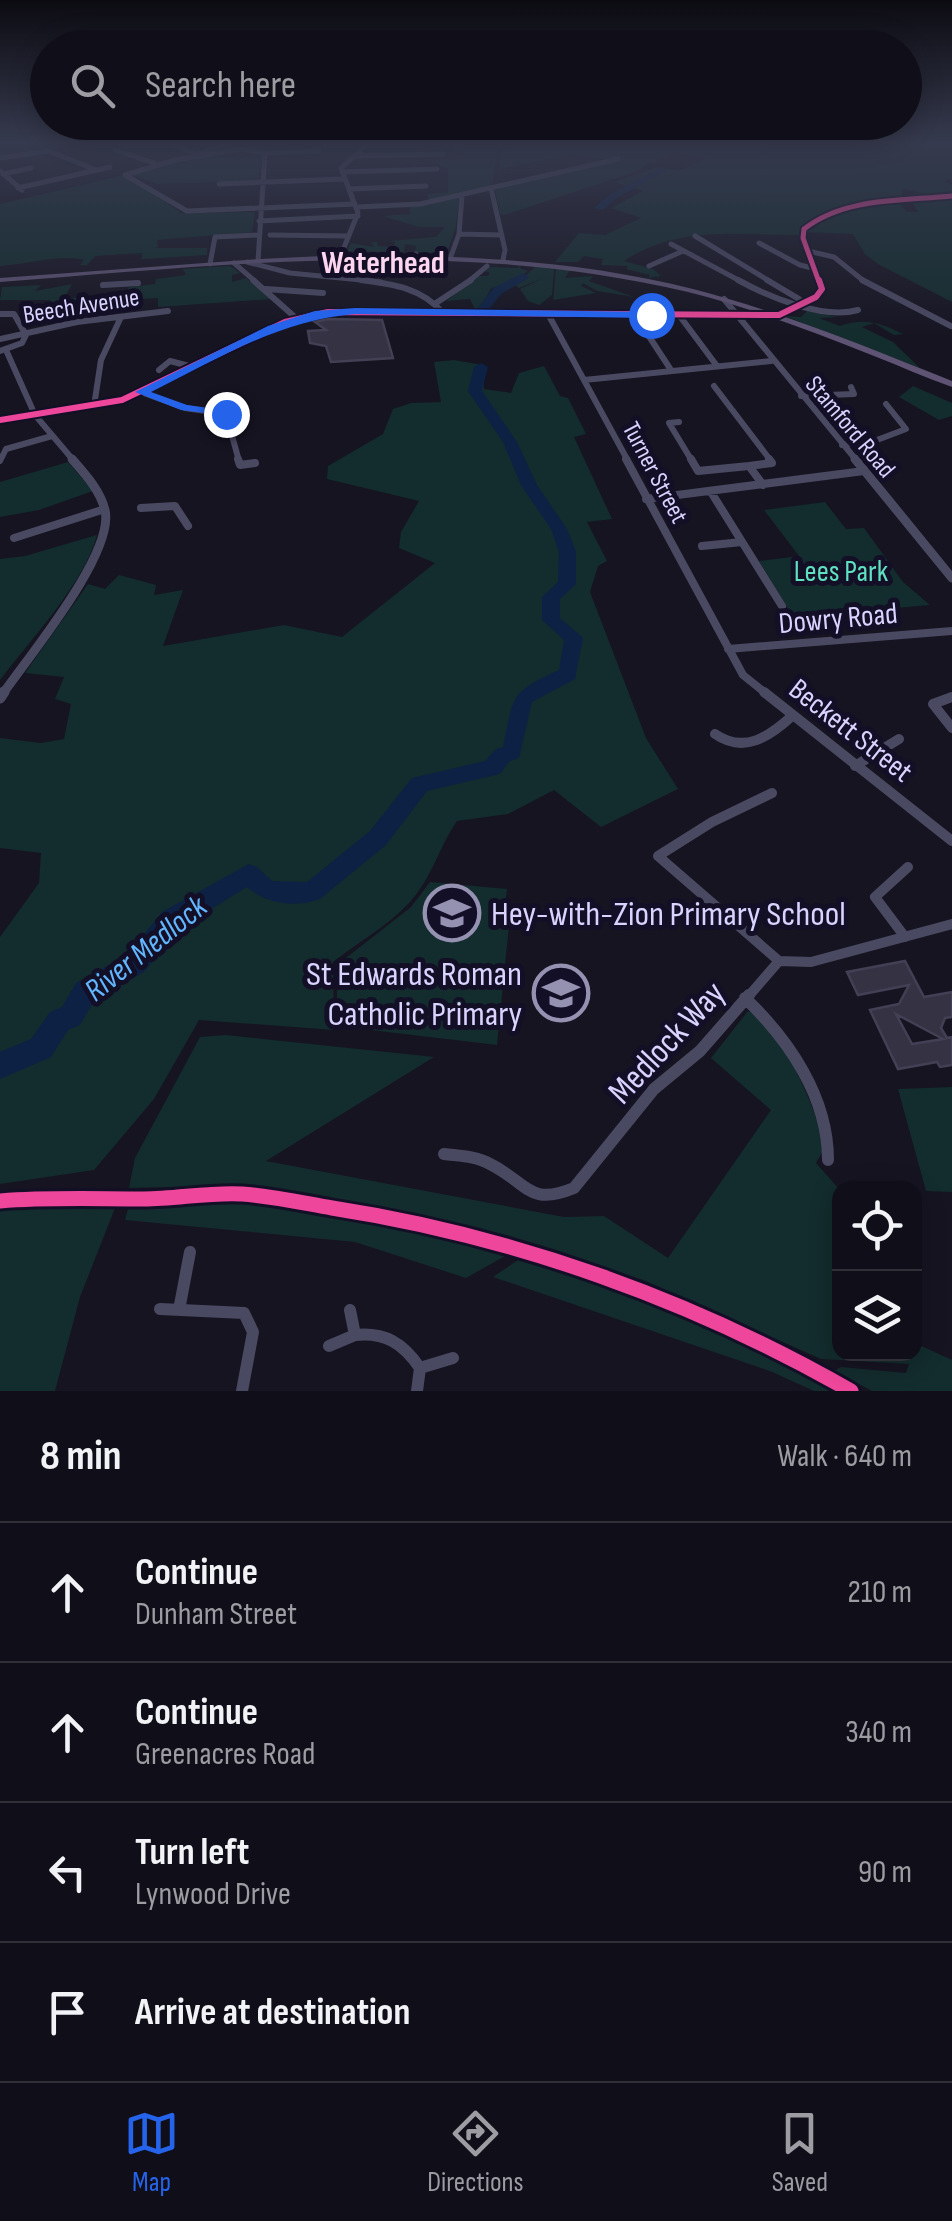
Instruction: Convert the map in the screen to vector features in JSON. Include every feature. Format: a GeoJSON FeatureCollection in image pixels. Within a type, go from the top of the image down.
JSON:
{"type":"FeatureCollection","features":[{"type":"Feature","properties":{"kind":"main road"},"geometry":{"type":"LineString","coordinates":[[0,280],[341,255],[416,254],[503,260],[605,273],[724,299],[952,384]]}},
{"type":"Feature","properties":{"kind":"street"},"geometry":{"type":"LineString","coordinates":[[177,208],[260,208],[258,261]]}},
{"type":"Feature","properties":{"kind":"street"},"geometry":{"type":"LineString","coordinates":[[341,255],[358,216],[356,208]]}},
{"type":"Feature","properties":{"kind":"street"},"geometry":{"type":"LineString","coordinates":[[451,256],[459,234],[461,208]]}},
{"type":"Feature","properties":{"kind":"street"},"geometry":{"type":"LineString","coordinates":[[496,208],[503,260]]}},
{"type":"Feature","properties":{"kind":"street"},"geometry":{"type":"LineString","coordinates":[[0,420],[94,406],[141,392],[296,318],[337,311],[774,316],[822,289],[804,229],[827,213],[864,208]]}},
{"type":"Feature","properties":{"kind":"street"},"geometry":{"type":"LineString","coordinates":[[259,221],[358,216]]}},
{"type":"Feature","properties":{"kind":"street"},"geometry":{"type":"LineString","coordinates":[[459,234],[502,235]]}},
{"type":"Feature","properties":{"kind":"street"},"geometry":{"type":"LineString","coordinates":[[210,264],[216,237],[258,235]]}},
{"type":"Feature","properties":{"kind":"street"},"geometry":{"type":"LineString","coordinates":[[270,235],[350,236]]}},
{"type":"Feature","properties":{"kind":"street"},"geometry":{"type":"LineString","coordinates":[[695,236],[790,291],[802,302]]}},
{"type":"Feature","properties":{"kind":"street"},"geometry":{"type":"LineString","coordinates":[[760,243],[800,265],[816,269]]}},
{"type":"Feature","properties":{"kind":"street"},"geometry":{"type":"LineString","coordinates":[[672,244],[742,285],[840,315],[858,310]]}},
{"type":"Feature","properties":{"kind":"street"},"geometry":{"type":"LineString","coordinates":[[649,266],[682,251]]}},
{"type":"Feature","properties":{"kind":"street"},"geometry":{"type":"LineString","coordinates":[[808,252],[834,257],[868,285],[952,326]]}},
{"type":"Feature","properties":{"kind":"street"},"geometry":{"type":"LineString","coordinates":[[402,274],[416,254]]}},
{"type":"Feature","properties":{"kind":"street"},"geometry":{"type":"LineString","coordinates":[[234,262],[296,318]]}},
{"type":"Feature","properties":{"kind":"street"},"geometry":{"type":"LineString","coordinates":[[247,262],[396,286],[436,303],[443,313]]}},
{"type":"Feature","properties":{"kind":"street"},"geometry":{"type":"LineString","coordinates":[[436,303],[487,266]]}},
{"type":"Feature","properties":{"kind":"street"},"geometry":{"type":"LineString","coordinates":[[105,272],[103,287],[138,282]]}},
{"type":"Feature","properties":{"kind":"street"},"geometry":{"type":"LineString","coordinates":[[266,289],[323,293]]}},
{"type":"Feature","properties":{"kind":"street","name":"Stamford Road"},"geometry":{"type":"LineString","coordinates":[[724,299],[734,316],[952,578]]}},
{"type":"Feature","properties":{"kind":"street","name":"Beech Avenue"},"geometry":{"type":"LineString","coordinates":[[0,339],[168,311]]}},
{"type":"Feature","properties":{"kind":"street"},"geometry":{"type":"LineString","coordinates":[[0,314],[14,314],[26,333],[22,342],[3,350],[35,415],[96,488],[106,509],[105,542],[97,558],[0,698]]}},
{"type":"Feature","properties":{"kind":"street","name":"Turner Street"},"geometry":{"type":"LineString","coordinates":[[548,314],[728,649]]}},
{"type":"Feature","properties":{"kind":"street"},"geometry":{"type":"LineString","coordinates":[[635,315],[672,370]]}},
{"type":"Feature","properties":{"kind":"street"},"geometry":{"type":"LineString","coordinates":[[679,315],[716,366]]}},
{"type":"Feature","properties":{"kind":"street"},"geometry":{"type":"LineString","coordinates":[[94,406],[101,360],[121,317]]}},
{"type":"Feature","properties":{"kind":"street"},"geometry":{"type":"LineString","coordinates":[[158,370],[170,361],[193,367]]}},
{"type":"Feature","properties":{"kind":"street"},"geometry":{"type":"LineString","coordinates":[[584,380],[771,361]]}},
{"type":"Feature","properties":{"kind":"street"},"geometry":{"type":"LineString","coordinates":[[678,422],[669,423],[698,471],[772,463],[714,386]]}},
{"type":"Feature","properties":{"kind":"street"},"geometry":{"type":"LineString","coordinates":[[801,396],[854,394],[851,387]]}},
{"type":"Feature","properties":{"kind":"street"},"geometry":{"type":"LineString","coordinates":[[141,392],[185,408],[226,414],[240,465],[255,463]]}},
{"type":"Feature","properties":{"kind":"street"},"geometry":{"type":"LineString","coordinates":[[842,445],[877,440],[906,429],[886,404]]}},
{"type":"Feature","properties":{"kind":"street"},"geometry":{"type":"LineString","coordinates":[[0,460],[6,449],[52,436]]}},
{"type":"Feature","properties":{"kind":"street"},"geometry":{"type":"LineString","coordinates":[[748,466],[763,485]]}},
{"type":"Feature","properties":{"kind":"street"},"geometry":{"type":"LineString","coordinates":[[646,499],[864,471]]}},
{"type":"Feature","properties":{"kind":"street"},"geometry":{"type":"LineString","coordinates":[[711,492],[782,606]]}},
{"type":"Feature","properties":{"kind":"street"},"geometry":{"type":"LineString","coordinates":[[141,508],[175,506],[188,526]]}},
{"type":"Feature","properties":{"kind":"street"},"geometry":{"type":"LineString","coordinates":[[14,538],[106,509]]}},
{"type":"Feature","properties":{"kind":"street"},"geometry":{"type":"LineString","coordinates":[[702,546],[742,542]]}},
{"type":"Feature","properties":{"kind":"street","name":"Dowry Road"},"geometry":{"type":"LineString","coordinates":[[728,649],[952,631]]}},
{"type":"Feature","properties":{"kind":"street","name":"Beckett Street"},"geometry":{"type":"LineString","coordinates":[[728,649],[742,675],[952,842]]}},
{"type":"Feature","properties":{"kind":"street"},"geometry":{"type":"LineString","coordinates":[[952,697],[933,704],[952,728]]}},
{"type":"Feature","properties":{"kind":"street"},"geometry":{"type":"LineString","coordinates":[[715,734],[725,742],[746,744],[774,732],[792,716]]}},
{"type":"Feature","properties":{"kind":"street"},"geometry":{"type":"LineString","coordinates":[[855,766],[900,739]]}},
{"type":"Feature","properties":{"kind":"street"},"geometry":{"type":"LineString","coordinates":[[772,793],[712,822],[658,856],[780,961],[811,962],[952,924]]}},
{"type":"Feature","properties":{"kind":"street"},"geometry":{"type":"LineString","coordinates":[[905,937],[875,897],[908,867]]}},
{"type":"Feature","properties":{"kind":"street","name":"Medlock Way"},"geometry":{"type":"LineString","coordinates":[[444,1154],[489,1162],[531,1195],[546,1198],[574,1188],[654,1089],[700,1051],[780,961]]}},
{"type":"Feature","properties":{"kind":"street"},"geometry":{"type":"LineString","coordinates":[[744,998],[780,1032],[796,1058],[828,1131],[828,1160]]}},
{"type":"Feature","properties":{"kind":"street"},"geometry":{"type":"LineString","coordinates":[[179,1310],[190,1252]]}},
{"type":"Feature","properties":{"kind":"street"},"geometry":{"type":"LineString","coordinates":[[160,1309],[236,1311],[251,1322],[254,1332],[242,1391]]}},
{"type":"Feature","properties":{"kind":"street"},"geometry":{"type":"LineString","coordinates":[[350,1310],[355,1335]]}},
{"type":"Feature","properties":{"kind":"street"},"geometry":{"type":"LineString","coordinates":[[330,1346],[355,1335],[388,1336],[403,1344],[420,1368],[417,1391]]}},
{"type":"Feature","properties":{"kind":"street"},"geometry":{"type":"LineString","coordinates":[[420,1368],[452,1358]]}},
{"type":"Feature","properties":{"kind":"green space"},"geometry":{"type":"Polygon","coordinates":[[[0,208],[255,212],[252,232],[157,240],[155,248],[207,248],[207,255],[142,259],[142,253],[95,256],[87,265],[80,265],[84,260],[65,258],[0,266],[0,208]]]}},
{"type":"Feature","properties":{"kind":"green space"},"geometry":{"type":"Polygon","coordinates":[[[409,208],[458,208],[447,253],[415,252],[416,246],[405,244],[404,252],[347,251],[351,243],[374,247],[371,242],[377,242],[378,246],[394,247],[395,242],[388,241],[436,237],[445,227],[419,227],[383,216],[410,214],[409,208]]]}},
{"type":"Feature","properties":{"kind":"green space"},"geometry":{"type":"Polygon","coordinates":[[[499,208],[526,208],[504,215],[499,208]]]}},
{"type":"Feature","properties":{"kind":"green space"},"geometry":{"type":"Polygon","coordinates":[[[611,208],[841,208],[818,216],[800,235],[687,237],[624,261],[653,269],[660,275],[657,280],[658,276],[648,278],[650,275],[626,269],[628,266],[601,265],[603,259],[584,256],[578,262],[555,262],[579,233],[605,235],[641,218],[611,208]]]}},
{"type":"Feature","properties":{"kind":"green space"},"geometry":{"type":"Polygon","coordinates":[[[903,208],[918,212],[916,208],[952,208],[952,302],[878,264],[865,254],[853,234],[804,232],[823,218],[848,210],[903,208]]]}},
{"type":"Feature","properties":{"kind":"green space"},"geometry":{"type":"Polygon","coordinates":[[[521,264],[520,268],[528,271],[511,284],[491,288],[480,310],[475,309],[470,299],[446,301],[478,276],[488,276],[490,273],[485,271],[490,267],[518,268],[521,264]]]}},
{"type":"Feature","properties":{"kind":"green space"},"geometry":{"type":"Polygon","coordinates":[[[230,266],[240,273],[232,275],[232,282],[246,278],[272,299],[158,307],[158,298],[55,304],[50,300],[0,300],[2,287],[41,285],[35,291],[72,284],[64,299],[127,292],[129,287],[155,284],[156,279],[186,275],[183,269],[230,266]]]}},
{"type":"Feature","properties":{"kind":"green space"},"geometry":{"type":"Polygon","coordinates":[[[536,266],[554,268],[552,295],[539,305],[528,301],[520,289],[543,278],[519,288],[515,285],[536,266]]]}},
{"type":"Feature","properties":{"kind":"green space"},"geometry":{"type":"Polygon","coordinates":[[[556,268],[570,270],[565,278],[593,276],[589,281],[634,297],[597,291],[583,283],[581,286],[596,293],[553,300],[556,268]]]}},
{"type":"Feature","properties":{"kind":"green space"},"geometry":{"type":"Polygon","coordinates":[[[807,311],[838,317],[819,318],[840,326],[874,323],[862,327],[893,342],[920,368],[785,316],[801,317],[807,311]]]}},
{"type":"Feature","properties":{"kind":"green space"},"geometry":{"type":"Polygon","coordinates":[[[874,323],[886,327],[903,334],[894,335],[874,323]]]}},
{"type":"Feature","properties":{"kind":"green space"},"geometry":{"type":"Polygon","coordinates":[[[454,360],[483,365],[484,389],[511,393],[519,373],[544,366],[560,396],[568,398],[586,434],[574,437],[612,519],[587,522],[607,561],[598,566],[590,592],[646,738],[678,789],[601,827],[554,790],[508,814],[457,821],[409,903],[333,962],[334,1030],[199,1020],[154,1099],[94,1170],[0,1184],[0,937],[39,883],[41,853],[0,848],[0,738],[41,743],[64,739],[71,704],[55,699],[64,677],[25,673],[88,584],[105,589],[119,575],[156,585],[154,595],[183,590],[163,646],[284,625],[342,637],[435,563],[399,548],[401,532],[419,501],[327,479],[328,466],[383,434],[393,409],[411,403],[441,402],[434,362],[454,360]]]}},
{"type":"Feature","properties":{"kind":"green space"},"geometry":{"type":"Polygon","coordinates":[[[913,386],[952,403],[952,416],[939,420],[899,397],[913,386]]]}},
{"type":"Feature","properties":{"kind":"green space"},"geometry":{"type":"Polygon","coordinates":[[[68,462],[93,491],[39,510],[0,517],[0,482],[68,462]]]}},
{"type":"Feature","properties":{"kind":"green space","name":"Lees Park"},"geometry":{"type":"Polygon","coordinates":[[[825,502],[846,529],[864,528],[903,582],[930,605],[793,617],[759,561],[799,556],[764,510],[825,502]]]}},
{"type":"Feature","properties":{"kind":"green space"},"geometry":{"type":"Polygon","coordinates":[[[97,535],[69,592],[0,680],[0,559],[25,556],[97,535]]]}},
{"type":"Feature","properties":{"kind":"green space"},"geometry":{"type":"Polygon","coordinates":[[[430,882],[507,889],[505,905],[511,906],[497,1045],[337,1026],[337,965],[411,907],[430,882]]]}},
{"type":"Feature","properties":{"kind":"green space"},"geometry":{"type":"Polygon","coordinates":[[[748,1011],[761,1019],[785,1050],[814,1113],[826,1146],[816,1163],[832,1181],[832,1360],[821,1359],[643,1280],[529,1243],[383,1207],[245,1185],[129,1188],[135,1158],[200,1037],[226,1035],[434,1057],[266,1161],[564,1217],[604,1216],[668,1258],[771,1110],[711,1058],[748,1011]]]}},
{"type":"Feature","properties":{"kind":"green space"},"geometry":{"type":"Polygon","coordinates":[[[952,1087],[952,1192],[926,1191],[898,1089],[952,1087]]]}},
{"type":"Feature","properties":{"kind":"green space"},"geometry":{"type":"Polygon","coordinates":[[[242,1196],[377,1217],[514,1251],[466,1278],[355,1242],[125,1220],[130,1201],[242,1196]]]}},
{"type":"Feature","properties":{"kind":"green space"},"geometry":{"type":"Polygon","coordinates":[[[117,1203],[80,1297],[55,1391],[0,1391],[0,1206],[117,1203]]]}},
{"type":"Feature","properties":{"kind":"green space"},"geometry":{"type":"Polygon","coordinates":[[[525,1255],[637,1290],[846,1391],[814,1391],[770,1371],[493,1277],[525,1255]]]}},
{"type":"Feature","properties":{"kind":"green space"},"geometry":{"type":"Polygon","coordinates":[[[922,1346],[952,1360],[952,1391],[872,1391],[834,1371],[841,1367],[906,1373],[909,1364],[856,1361],[922,1361],[922,1346]]]}},
{"type":"Feature","properties":{"kind":"building"},"geometry":{"type":"Polygon","coordinates":[[[382,320],[393,358],[331,362],[326,346],[310,343],[308,331],[326,330],[315,322],[382,320]]]}},
{"type":"Feature","properties":{"kind":"building"},"geometry":{"type":"Polygon","coordinates":[[[905,961],[924,997],[952,992],[952,1017],[945,1018],[941,1028],[947,1038],[952,1037],[952,1065],[940,1067],[937,1062],[898,1069],[870,1010],[899,1004],[909,985],[858,995],[847,972],[905,961]],[[896,1014],[912,1044],[943,1039],[896,1014]]]}},
{"type":"Feature","properties":{"kind":"waterway","name":"River Medlock"},"geometry":{"type":"LineString","coordinates":[[483,309],[497,291],[523,277]]}},
{"type":"Feature","properties":{"kind":"waterway","name":"River Medlock"},"geometry":{"type":"LineString","coordinates":[[0,1066],[41,1048],[59,1021],[71,1016],[85,992],[136,963],[171,920],[249,874],[267,891],[312,892],[378,838],[420,784],[492,768],[503,755],[512,752],[523,699],[568,674],[574,638],[551,620],[551,597],[567,584],[564,540],[529,485],[510,442],[475,391],[481,367]]}},
{"type":"Feature","properties":{"kind":"cycle path"},"geometry":{"type":"LineString","coordinates":[[0,420],[122,400],[285,322],[328,312],[779,315],[816,297],[822,289],[803,238],[804,229],[816,219],[849,208]]}},
{"type":"Feature","properties":{"kind":"cycle path"},"geometry":{"type":"LineString","coordinates":[[0,1201],[63,1196],[143,1199],[242,1194],[377,1215],[510,1247],[637,1288],[809,1367],[851,1391]]}},
{"type":"Feature","properties":{"kind":"place","name":"Hey-with-Zion Primary School"},"geometry":{"type":"Point","coordinates":[452,913]}},
{"type":"Feature","properties":{"kind":"place","name":"St Edwards Roman Catholic Primary"},"geometry":{"type":"Point","coordinates":[561,993]}},
{"type":"Feature","properties":{"kind":"district","name":"Waterhead"},"geometry":{"type":"Point","coordinates":[383,262]}},
{"type":"Feature","properties":{"kind":"route"},"geometry":{"type":"LineString","coordinates":[[226,414],[185,408],[141,392],[287,321],[315,314],[355,311],[651,315]]}}]}
